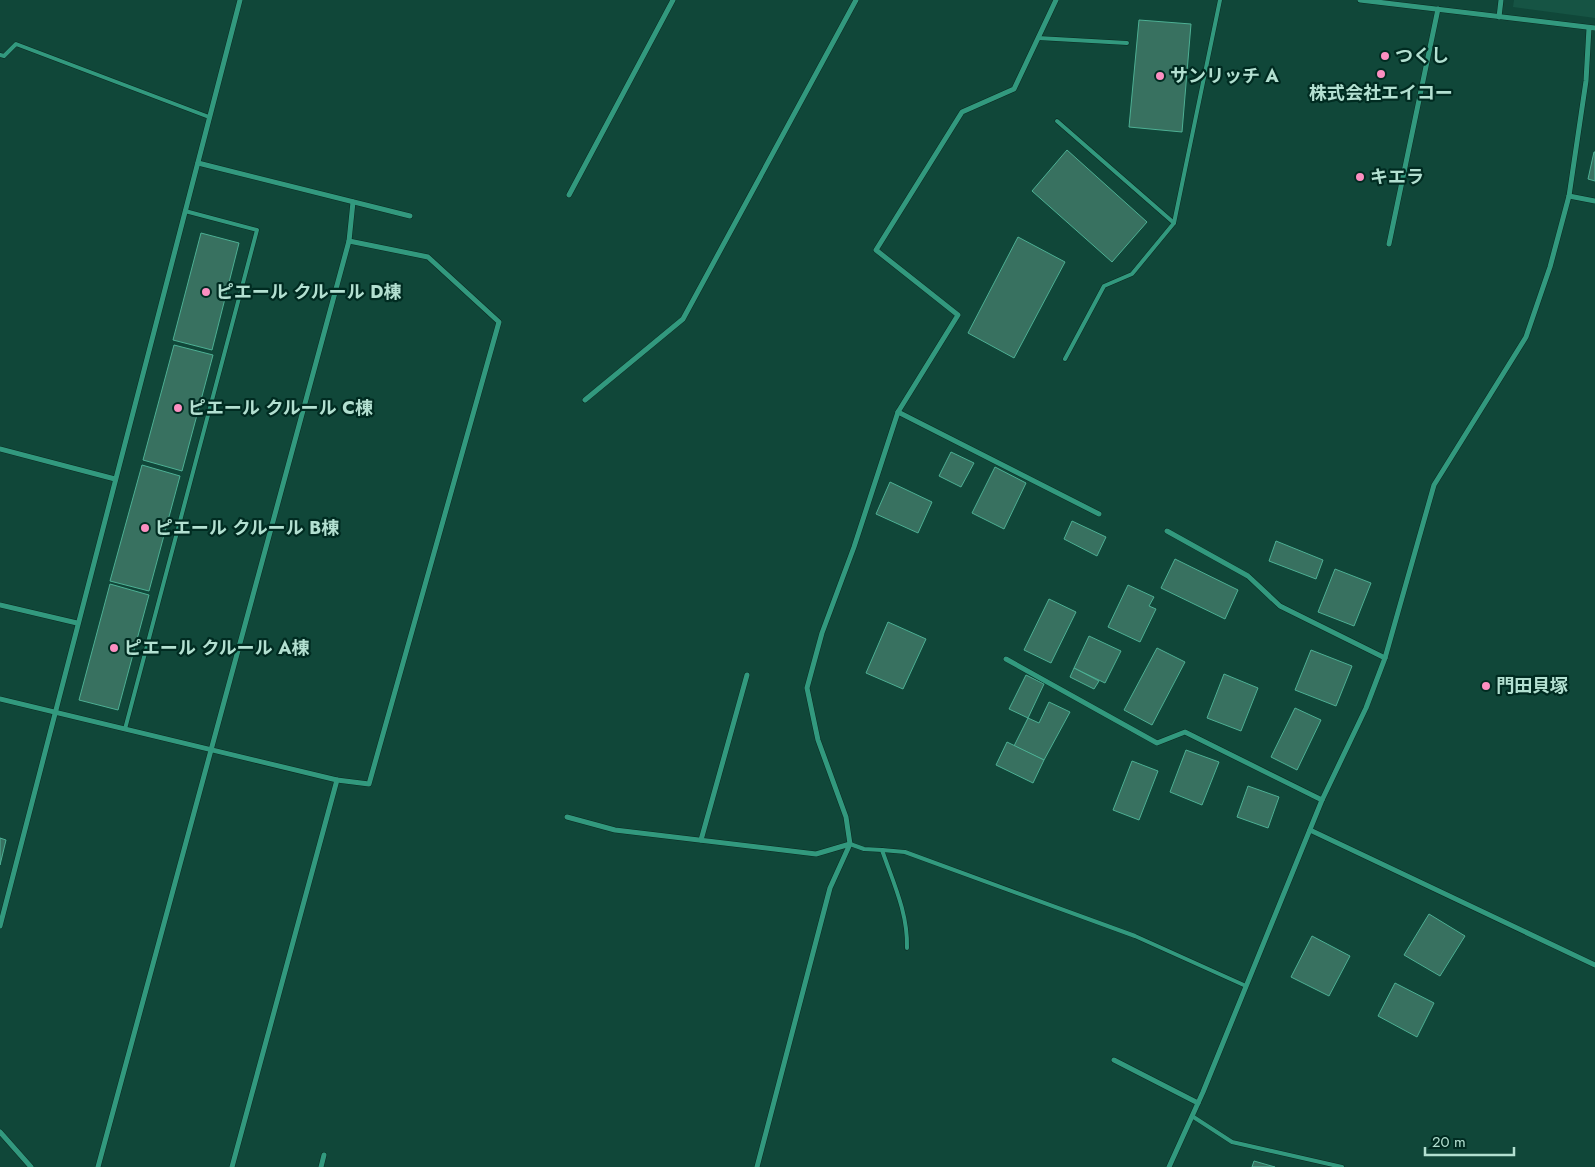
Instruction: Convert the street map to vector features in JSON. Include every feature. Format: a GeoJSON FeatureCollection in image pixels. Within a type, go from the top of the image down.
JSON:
{"type":"FeatureCollection","features":[{"type":"Feature","properties":{"kind":"street"},"geometry":{"type":"LineString","coordinates":[[0,926],[56,712],[77,622],[240,0]]}},
{"type":"Feature","properties":{"kind":"street"},"geometry":{"type":"LineString","coordinates":[[569,195],[673,0]]}},
{"type":"Feature","properties":{"kind":"street"},"geometry":{"type":"LineString","coordinates":[[585,400],[683,319],[856,0]]}},
{"type":"Feature","properties":{"kind":"street"},"geometry":{"type":"LineString","coordinates":[[757,1167],[830,888],[850,844],[846,817],[818,740],[807,688],[822,633],[854,548],[898,412],[958,315],[876,250],[962,112],[1014,89],[1056,0]]}},
{"type":"Feature","properties":{"kind":"street"},"geometry":{"type":"LineString","coordinates":[[1170,1167],[1322,800],[1366,708],[1385,658],[1434,485],[1526,337],[1550,267],[1568,196],[1586,82],[1592,28],[1360,0]]}},
{"type":"Feature","properties":{"kind":"street"},"geometry":{"type":"LineString","coordinates":[[1499,17],[1500,0]]}},
{"type":"Feature","properties":{"kind":"street"},"geometry":{"type":"LineString","coordinates":[[1389,244],[1438,9]]}},
{"type":"Feature","properties":{"kind":"street"},"geometry":{"type":"LineString","coordinates":[[198,163],[410,216]]}},
{"type":"Feature","properties":{"kind":"street"},"geometry":{"type":"LineString","coordinates":[[1568,196],[1595,201]]}},
{"type":"Feature","properties":{"kind":"street"},"geometry":{"type":"LineString","coordinates":[[98,1167],[349,241],[353,202]]}},
{"type":"Feature","properties":{"kind":"street"},"geometry":{"type":"LineString","coordinates":[[0,699],[337,780],[370,784],[500,322],[428,256],[349,241]]}},
{"type":"Feature","properties":{"kind":"street"},"geometry":{"type":"LineString","coordinates":[[898,412],[1099,514]]}},
{"type":"Feature","properties":{"kind":"street"},"geometry":{"type":"LineString","coordinates":[[0,449],[115,479]]}},
{"type":"Feature","properties":{"kind":"street"},"geometry":{"type":"LineString","coordinates":[[1167,531],[1248,576],[1280,606],[1385,658]]}},
{"type":"Feature","properties":{"kind":"street"},"geometry":{"type":"LineString","coordinates":[[0,605],[77,622]]}},
{"type":"Feature","properties":{"kind":"street"},"geometry":{"type":"LineString","coordinates":[[1006,659],[1157,743],[1184,732],[1322,800]]}},
{"type":"Feature","properties":{"kind":"street"},"geometry":{"type":"LineString","coordinates":[[701,840],[747,675]]}},
{"type":"Feature","properties":{"kind":"street"},"geometry":{"type":"LineString","coordinates":[[232,1167],[337,780]]}},
{"type":"Feature","properties":{"kind":"street"},"geometry":{"type":"LineString","coordinates":[[567,817],[615,830],[816,854],[850,844]]}},
{"type":"Feature","properties":{"kind":"street"},"geometry":{"type":"LineString","coordinates":[[1310,830],[1595,965]]}},
{"type":"Feature","properties":{"kind":"street"},"geometry":{"type":"LineString","coordinates":[[1114,1060],[1198,1103]]}},
{"type":"Feature","properties":{"kind":"street"},"geometry":{"type":"LineString","coordinates":[[0,1132],[31,1167]]}},
{"type":"Feature","properties":{"kind":"street"},"geometry":{"type":"LineString","coordinates":[[321,1167],[324,1155]]}},
{"type":"Feature","properties":{"kind":"lane"},"geometry":{"type":"LineString","coordinates":[[1065,359],[1104,286],[1132,274],[1174,223],[1220,0]]}},
{"type":"Feature","properties":{"kind":"lane"},"geometry":{"type":"LineString","coordinates":[[1038,38],[1127,43]]}},
{"type":"Feature","properties":{"kind":"lane"},"geometry":{"type":"LineString","coordinates":[[0,55],[4,56],[16,44],[209,117]]}},
{"type":"Feature","properties":{"kind":"lane"},"geometry":{"type":"LineString","coordinates":[[1057,122],[1174,223]]}},
{"type":"Feature","properties":{"kind":"lane"},"geometry":{"type":"LineString","coordinates":[[125,729],[257,230],[185,211]]}},
{"type":"Feature","properties":{"kind":"lane"},"geometry":{"type":"LineString","coordinates":[[850,844],[864,849],[905,852],[1135,936],[1246,986]]}},
{"type":"Feature","properties":{"kind":"lane"},"geometry":{"type":"LineString","coordinates":[[882,850],[903,910],[907,931],[907,948]]}},
{"type":"Feature","properties":{"kind":"lane"},"geometry":{"type":"LineString","coordinates":[[1192,1116],[1232,1142],[1342,1167]]}},
{"type":"Feature","properties":{"kind":"shaded area"},"geometry":{"type":"Polygon","coordinates":[[[1514,0],[1595,0],[1595,18],[1513,7],[1514,0]]]}},
{"type":"Feature","properties":{"kind":"building","name":"サンリッチ A"},"geometry":{"type":"Polygon","coordinates":[[[1139,20],[1191,24],[1182,132],[1129,127],[1139,20]]]}},
{"type":"Feature","properties":{"kind":"building"},"geometry":{"type":"Polygon","coordinates":[[[1067,150],[1147,222],[1112,262],[1032,191],[1067,150]]]}},
{"type":"Feature","properties":{"kind":"building"},"geometry":{"type":"Polygon","coordinates":[[[1595,152],[1595,181],[1588,179],[1595,152]]]}},
{"type":"Feature","properties":{"kind":"building","name":"ピエール クルール D棟"},"geometry":{"type":"Polygon","coordinates":[[[201,233],[239,243],[212,350],[173,340],[201,233]]]}},
{"type":"Feature","properties":{"kind":"building"},"geometry":{"type":"Polygon","coordinates":[[[1018,237],[1065,262],[1014,358],[968,333],[1018,237]]]}},
{"type":"Feature","properties":{"kind":"building","name":"ピエール クルール C棟"},"geometry":{"type":"Polygon","coordinates":[[[174,345],[213,355],[182,471],[143,460],[174,345]]]}},
{"type":"Feature","properties":{"kind":"building"},"geometry":{"type":"Polygon","coordinates":[[[951,452],[974,463],[961,487],[939,476],[951,452]]]}},
{"type":"Feature","properties":{"kind":"building","name":"ピエール クルール B棟"},"geometry":{"type":"Polygon","coordinates":[[[142,465],[180,476],[149,591],[110,581],[142,465]]]}},
{"type":"Feature","properties":{"kind":"building"},"geometry":{"type":"Polygon","coordinates":[[[995,467],[1026,483],[1004,529],[972,513],[995,467]]]}},
{"type":"Feature","properties":{"kind":"building"},"geometry":{"type":"Polygon","coordinates":[[[890,482],[932,502],[918,533],[876,514],[890,482]]]}},
{"type":"Feature","properties":{"kind":"building"},"geometry":{"type":"Polygon","coordinates":[[[1072,521],[1106,537],[1097,556],[1064,539],[1072,521]]]}},
{"type":"Feature","properties":{"kind":"building"},"geometry":{"type":"Polygon","coordinates":[[[1276,541],[1323,560],[1316,579],[1269,561],[1276,541]]]}},
{"type":"Feature","properties":{"kind":"building"},"geometry":{"type":"Polygon","coordinates":[[[1175,559],[1238,590],[1225,619],[1161,588],[1175,559]]]}},
{"type":"Feature","properties":{"kind":"building"},"geometry":{"type":"Polygon","coordinates":[[[1335,569],[1371,583],[1354,626],[1318,612],[1335,569]]]}},
{"type":"Feature","properties":{"kind":"building","name":"ピエール クルール A棟"},"geometry":{"type":"Polygon","coordinates":[[[110,584],[149,595],[118,710],[79,700],[110,584]]]}},
{"type":"Feature","properties":{"kind":"building"},"geometry":{"type":"Polygon","coordinates":[[[1128,585],[1154,597],[1149,606],[1156,609],[1140,642],[1108,627],[1128,585]]]}},
{"type":"Feature","properties":{"kind":"building"},"geometry":{"type":"Polygon","coordinates":[[[1049,599],[1076,612],[1051,663],[1024,650],[1049,599]]]}},
{"type":"Feature","properties":{"kind":"building"},"geometry":{"type":"Polygon","coordinates":[[[888,622],[926,639],[903,689],[866,673],[888,622]]]}},
{"type":"Feature","properties":{"kind":"building"},"geometry":{"type":"Polygon","coordinates":[[[1089,636],[1121,651],[1105,683],[1074,668],[1089,636]]]}},
{"type":"Feature","properties":{"kind":"building"},"geometry":{"type":"Polygon","coordinates":[[[1157,648],[1185,662],[1152,725],[1124,710],[1157,648]]]}},
{"type":"Feature","properties":{"kind":"building"},"geometry":{"type":"Polygon","coordinates":[[[1311,650],[1352,666],[1336,706],[1295,690],[1311,650]]]}},
{"type":"Feature","properties":{"kind":"building"},"geometry":{"type":"Polygon","coordinates":[[[1074,668],[1099,681],[1094,689],[1070,677],[1074,668]]]}},
{"type":"Feature","properties":{"kind":"building"},"geometry":{"type":"Polygon","coordinates":[[[1224,674],[1258,688],[1241,731],[1207,718],[1224,674]]]}},
{"type":"Feature","properties":{"kind":"building"},"geometry":{"type":"Polygon","coordinates":[[[1026,675],[1044,684],[1028,718],[1009,709],[1026,675]]]}},
{"type":"Feature","properties":{"kind":"building"},"geometry":{"type":"Polygon","coordinates":[[[1049,702],[1070,712],[1044,760],[1014,746],[1028,718],[1039,723],[1049,702]]]}},
{"type":"Feature","properties":{"kind":"building"},"geometry":{"type":"Polygon","coordinates":[[[1295,708],[1321,720],[1297,770],[1271,757],[1295,708]]]}},
{"type":"Feature","properties":{"kind":"building"},"geometry":{"type":"Polygon","coordinates":[[[1007,742],[1044,760],[1033,783],[996,765],[1007,742]]]}},
{"type":"Feature","properties":{"kind":"building"},"geometry":{"type":"Polygon","coordinates":[[[1186,750],[1219,762],[1202,805],[1170,792],[1186,750]]]}},
{"type":"Feature","properties":{"kind":"building"},"geometry":{"type":"Polygon","coordinates":[[[1132,761],[1158,771],[1139,820],[1113,810],[1132,761]]]}},
{"type":"Feature","properties":{"kind":"building"},"geometry":{"type":"Polygon","coordinates":[[[1248,786],[1279,797],[1268,828],[1237,817],[1248,786]]]}},
{"type":"Feature","properties":{"kind":"building"},"geometry":{"type":"Polygon","coordinates":[[[0,838],[6,840],[0,865],[0,838]]]}},
{"type":"Feature","properties":{"kind":"building"},"geometry":{"type":"Polygon","coordinates":[[[1429,914],[1465,936],[1440,976],[1404,955],[1429,914]]]}},
{"type":"Feature","properties":{"kind":"building"},"geometry":{"type":"Polygon","coordinates":[[[1312,936],[1350,956],[1329,996],[1291,977],[1312,936]]]}},
{"type":"Feature","properties":{"kind":"building"},"geometry":{"type":"Polygon","coordinates":[[[1395,983],[1434,1003],[1417,1037],[1378,1016],[1395,983]]]}},
{"type":"Feature","properties":{"kind":"building"},"geometry":{"type":"Polygon","coordinates":[[[1254,1161],[1275,1167],[1252,1167],[1254,1161]]]}},
{"type":"Feature","properties":{"kind":"place","name":"つくし"},"geometry":{"type":"Point","coordinates":[1385,56]}},
{"type":"Feature","properties":{"kind":"place","name":"株式会社エイコー"},"geometry":{"type":"Point","coordinates":[1381,74]}},
{"type":"Feature","properties":{"kind":"place","name":"サンリッチ A"},"geometry":{"type":"Point","coordinates":[1160,76]}},
{"type":"Feature","properties":{"kind":"place","name":"キエラ"},"geometry":{"type":"Point","coordinates":[1360,177]}},
{"type":"Feature","properties":{"kind":"place","name":"ピエール クルール D棟"},"geometry":{"type":"Point","coordinates":[206,292]}},
{"type":"Feature","properties":{"kind":"place","name":"ピエール クルール C棟"},"geometry":{"type":"Point","coordinates":[178,408]}},
{"type":"Feature","properties":{"kind":"place","name":"ピエール クルール B棟"},"geometry":{"type":"Point","coordinates":[145,528]}},
{"type":"Feature","properties":{"kind":"place","name":"ピエール クルール A棟"},"geometry":{"type":"Point","coordinates":[114,648]}},
{"type":"Feature","properties":{"kind":"place","name":"門田貝塚"},"geometry":{"type":"Point","coordinates":[1486,686]}}]}
